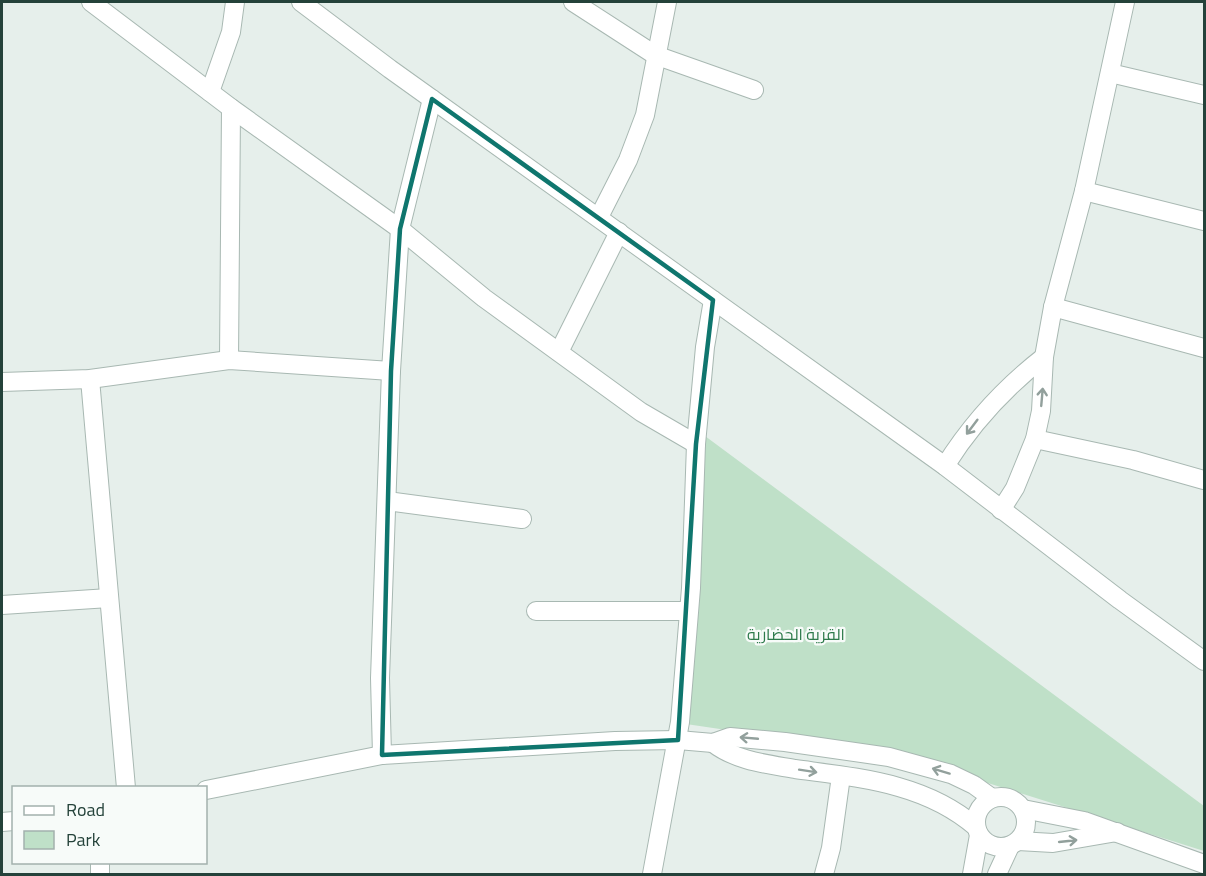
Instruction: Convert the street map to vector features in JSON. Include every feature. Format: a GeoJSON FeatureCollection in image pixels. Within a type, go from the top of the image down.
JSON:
{"type":"FeatureCollection","features":[{"type":"Feature","properties":{"kind":"street"},"geometry":{"type":"LineString","coordinates":[[90,2],[231,108],[400,229],[484,298],[641,412],[696,444]]}},
{"type":"Feature","properties":{"kind":"street"},"geometry":{"type":"LineString","coordinates":[[210,92],[231,32],[235,2]]}},
{"type":"Feature","properties":{"kind":"street"},"geometry":{"type":"LineString","coordinates":[[301,2],[432,99],[945,466],[1204,661]]}},
{"type":"Feature","properties":{"kind":"street"},"geometry":{"type":"LineString","coordinates":[[573,2],[655,55],[754,90]]}},
{"type":"Feature","properties":{"kind":"street"},"geometry":{"type":"LineString","coordinates":[[599,218],[628,160],[645,115],[667,2]]}},
{"type":"Feature","properties":{"kind":"street"},"geometry":{"type":"LineString","coordinates":[[1001,510],[1015,488],[1035,439],[1041,411],[1044,357],[1053,307],[1084,191],[1125,2]]}},
{"type":"Feature","properties":{"kind":"street"},"geometry":{"type":"LineString","coordinates":[[1110,73],[1204,95]]}},
{"type":"Feature","properties":{"kind":"street"},"geometry":{"type":"LineString","coordinates":[[382,755],[380,678],[391,371],[400,229],[432,99]]}},
{"type":"Feature","properties":{"kind":"street"},"geometry":{"type":"LineString","coordinates":[[229,360],[231,108]]}},
{"type":"Feature","properties":{"kind":"street"},"geometry":{"type":"LineString","coordinates":[[1084,191],[1204,221]]}},
{"type":"Feature","properties":{"kind":"street"},"geometry":{"type":"LineString","coordinates":[[559,352],[619,232]]}},
{"type":"Feature","properties":{"kind":"street"},"geometry":{"type":"LineString","coordinates":[[652,874],[678,740],[688,611],[696,444],[705,347],[713,300]]}},
{"type":"Feature","properties":{"kind":"street"},"geometry":{"type":"LineString","coordinates":[[1053,307],[1204,348]]}},
{"type":"Feature","properties":{"kind":"street"},"geometry":{"type":"LineString","coordinates":[[945,466],[986,410],[1021,375],[1044,357]]}},
{"type":"Feature","properties":{"kind":"street"},"geometry":{"type":"LineString","coordinates":[[2,382],[90,378],[229,360],[391,371]]}},
{"type":"Feature","properties":{"kind":"street"},"geometry":{"type":"LineString","coordinates":[[90,378],[126,786]]}},
{"type":"Feature","properties":{"kind":"street"},"geometry":{"type":"LineString","coordinates":[[1035,439],[1133,460],[1204,480]]}},
{"type":"Feature","properties":{"kind":"street"},"geometry":{"type":"LineString","coordinates":[[387,501],[522,519]]}},
{"type":"Feature","properties":{"kind":"street"},"geometry":{"type":"LineString","coordinates":[[2,605],[109,598]]}},
{"type":"Feature","properties":{"kind":"street"},"geometry":{"type":"LineString","coordinates":[[536,611],[688,611]]}},
{"type":"Feature","properties":{"kind":"street"},"geometry":{"type":"LineString","coordinates":[[207,790],[382,755],[615,741],[678,740],[713,743],[730,737],[744,737],[889,757],[951,774],[974,785],[992,798],[1009,798],[1023,809],[1084,821],[1204,864]]}},
{"type":"Feature","properties":{"kind":"street"},"geometry":{"type":"LineString","coordinates":[[713,743],[727,754],[882,782],[941,801],[993,846],[1053,843],[1118,832]]}},
{"type":"Feature","properties":{"kind":"street"},"geometry":{"type":"LineString","coordinates":[[824,874],[831,848],[841,776]]}},
{"type":"Feature","properties":{"kind":"street"},"geometry":{"type":"LineString","coordinates":[[972,874],[979,810],[992,798]]}},
{"type":"Feature","properties":{"kind":"street"},"geometry":{"type":"LineString","coordinates":[[997,874],[1026,826],[1023,809]]}},
{"type":"Feature","properties":{"kind":"highlighted area"},"geometry":{"type":"Polygon","coordinates":[[[432,99],[713,300],[696,444],[678,740],[382,755],[391,371],[400,229],[432,99]]]}},
{"type":"Feature","properties":{"kind":"green space","name":"القرية الحضارية"},"geometry":{"type":"Polygon","coordinates":[[[705,436],[1204,806],[1204,851],[902,756],[686,724],[705,436]]]}}]}
